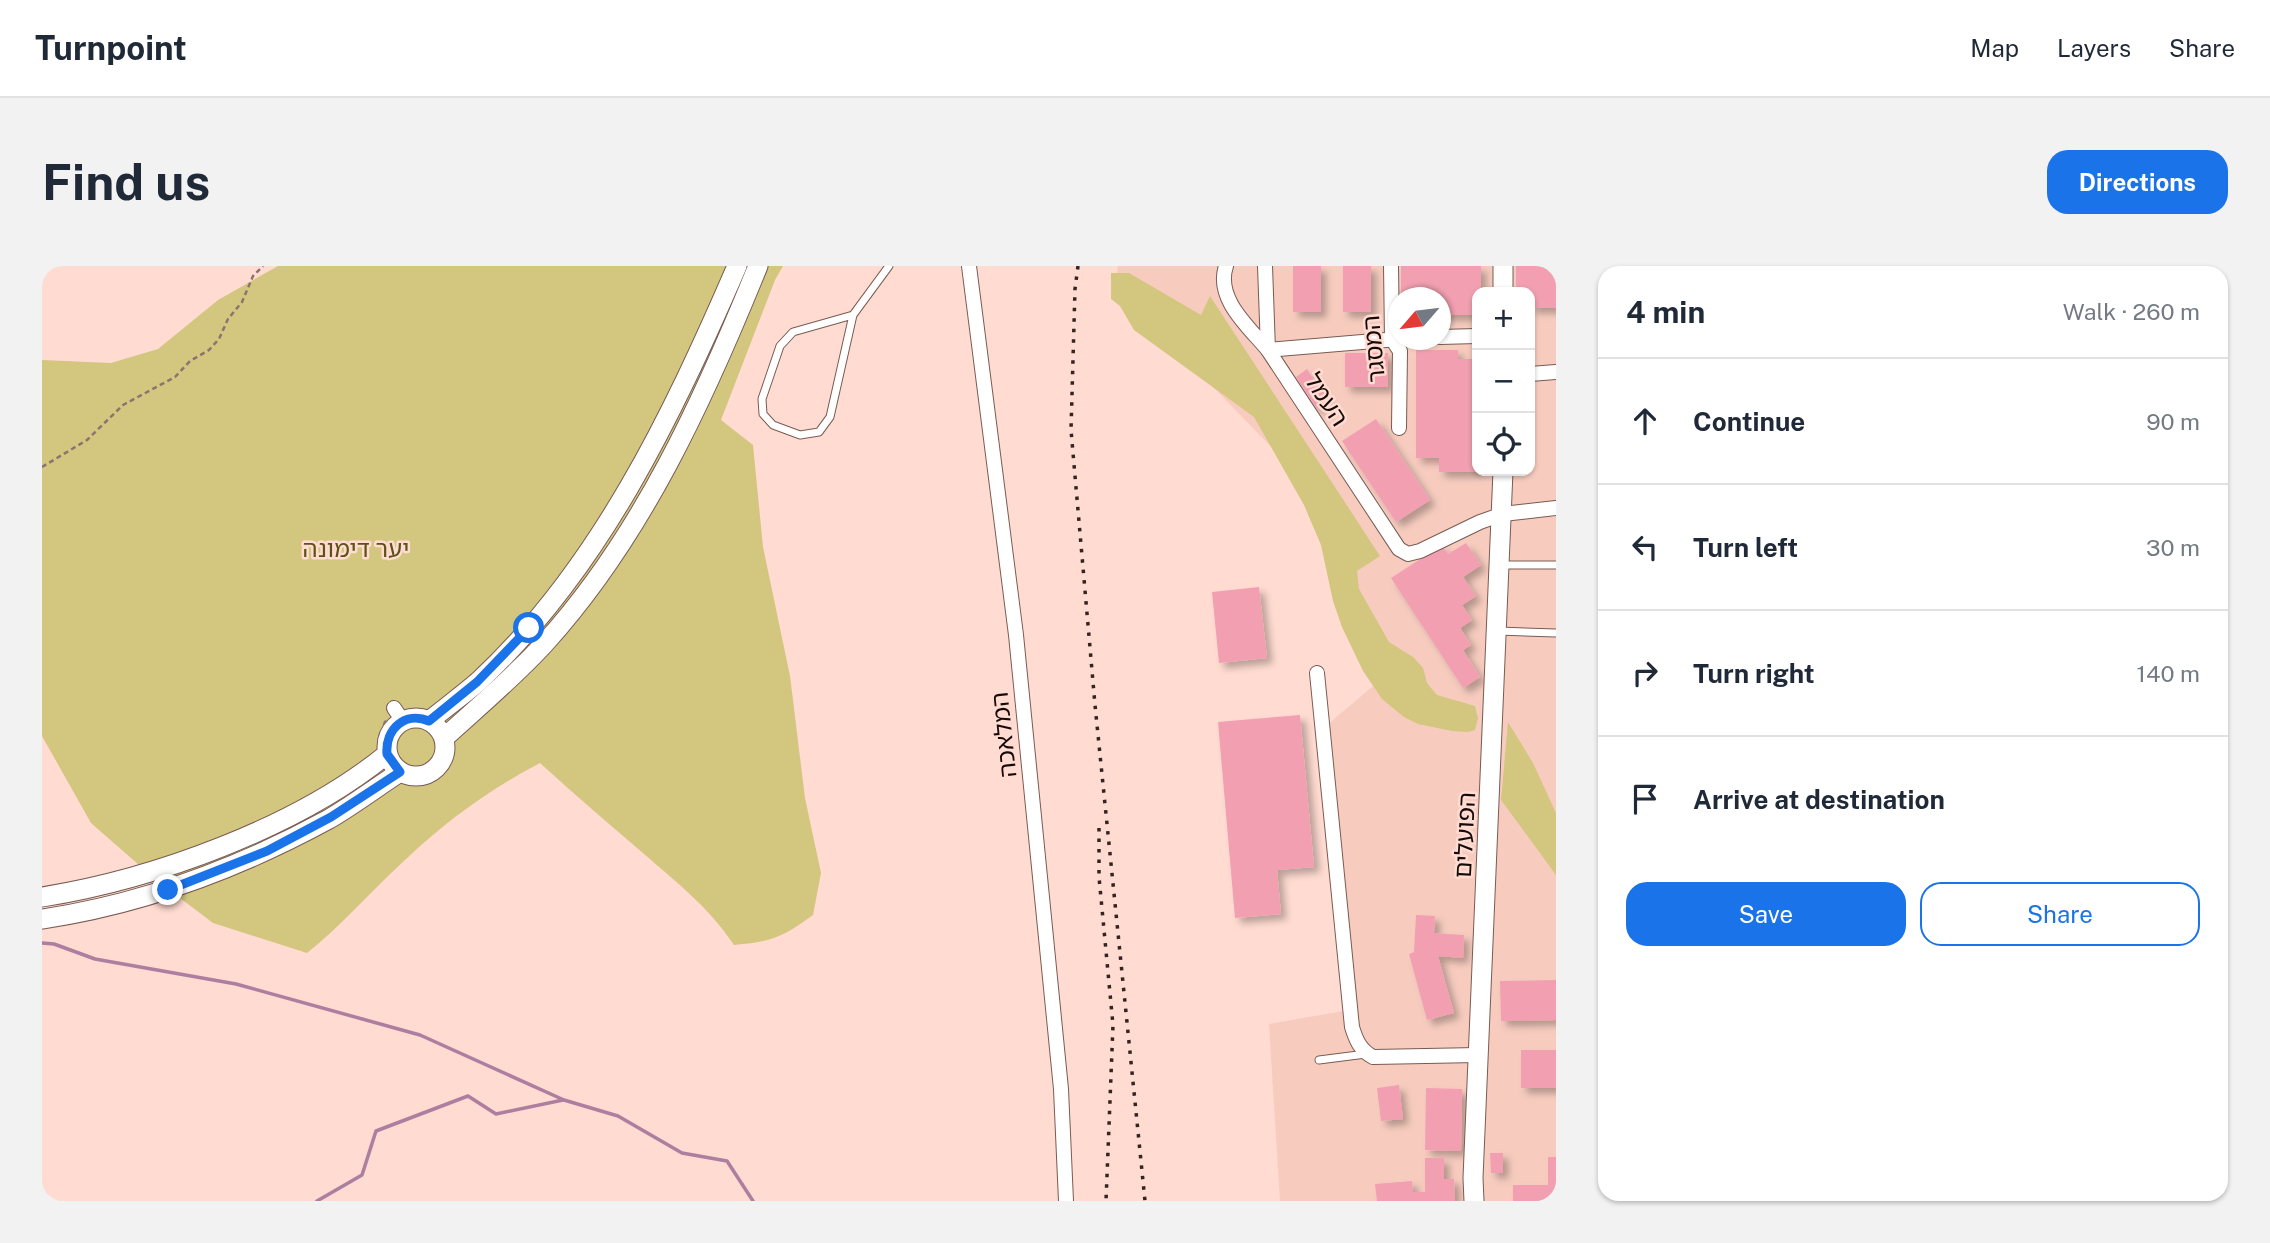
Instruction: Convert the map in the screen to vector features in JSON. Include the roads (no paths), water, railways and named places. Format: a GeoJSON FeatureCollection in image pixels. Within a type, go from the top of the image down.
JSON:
{"type":"FeatureCollection","features":[{"type":"Feature","properties":{"kind":"main road"},"geometry":{"type":"LineString","coordinates":[[429,721],[500,660],[561,590],[591,547],[649,452],[680,393],[737,266]]}},
{"type":"Feature","properties":{"kind":"main road"},"geometry":{"type":"LineString","coordinates":[[444,738],[545,643],[609,559],[668,462],[699,403],[721,358],[758,266]]}},
{"type":"Feature","properties":{"kind":"main road"},"geometry":{"type":"LineString","coordinates":[[1503,266],[1503,287]]}},
{"type":"Feature","properties":{"kind":"main road","name":"הפועלים"},"geometry":{"type":"LineString","coordinates":[[1474,1201],[1503,476]]}},
{"type":"Feature","properties":{"kind":"main road"},"geometry":{"type":"LineString","coordinates":[[42,897],[161,869],[236,840],[321,798],[367,771],[396,726],[398,714],[429,721],[442,733],[446,750],[436,769],[428,775],[418,777],[400,772],[382,750]]}},
{"type":"Feature","properties":{"kind":"main road"},"geometry":{"type":"LineString","coordinates":[[42,919],[116,905],[168,890],[267,851],[331,817],[400,772]]}},
{"type":"Feature","properties":{"kind":"street","name":"המלאכה"},"geometry":{"type":"LineString","coordinates":[[969,266],[1016,635],[1062,1089],[1066,1201]]}},
{"type":"Feature","properties":{"kind":"street","name":"העמל"},"geometry":{"type":"LineString","coordinates":[[1226,266],[1223,275],[1232,307],[1268,350],[1394,544],[1403,553],[1414,553],[1503,514]]}},
{"type":"Feature","properties":{"kind":"street"},"geometry":{"type":"LineString","coordinates":[[1265,266],[1268,350],[1388,340]]}},
{"type":"Feature","properties":{"kind":"street","name":"המסגר"},"geometry":{"type":"LineString","coordinates":[[1391,266],[1392,287]]}},
{"type":"Feature","properties":{"kind":"street"},"geometry":{"type":"LineString","coordinates":[[1451,336],[1472,335]]}},
{"type":"Feature","properties":{"kind":"street","name":"המסגר"},"geometry":{"type":"LineString","coordinates":[[1399,428],[1400,350]]}},
{"type":"Feature","properties":{"kind":"street"},"geometry":{"type":"LineString","coordinates":[[1535,374],[1556,372]]}},
{"type":"Feature","properties":{"kind":"street"},"geometry":{"type":"LineString","coordinates":[[1503,514],[1556,508]]}},
{"type":"Feature","properties":{"kind":"street"},"geometry":{"type":"LineString","coordinates":[[1317,673],[1352,1027],[1360,1047],[1373,1057],[1478,1055]]}},
{"type":"Feature","properties":{"kind":"lane"},"geometry":{"type":"LineString","coordinates":[[853,315],[793,332],[780,346],[762,399],[763,414],[774,425],[800,435],[818,432],[830,418],[853,315],[889,266]]}},
{"type":"Feature","properties":{"kind":"lane"},"geometry":{"type":"LineString","coordinates":[[1500,565],[1556,565]]}},
{"type":"Feature","properties":{"kind":"lane"},"geometry":{"type":"LineString","coordinates":[[1497,631],[1556,633]]}},
{"type":"Feature","properties":{"kind":"lane"},"geometry":{"type":"LineString","coordinates":[[1319,1060],[1367,1054]]}},
{"type":"Feature","properties":{"kind":"waterway"},"geometry":{"type":"LineString","coordinates":[[42,943],[54,944],[95,959],[236,984],[420,1035],[564,1100],[618,1116],[682,1153],[727,1161],[753,1201]]}},
{"type":"Feature","properties":{"kind":"waterway"},"geometry":{"type":"LineString","coordinates":[[317,1201],[362,1175],[376,1131],[468,1096],[496,1114],[563,1100]]}},
{"type":"Feature","properties":{"kind":"railway"},"geometry":{"type":"LineString","coordinates":[[1078,266],[1071,430],[1095,705],[1145,1201]]}},
{"type":"Feature","properties":{"kind":"railway"},"geometry":{"type":"LineString","coordinates":[[1099,828],[1099,877],[1113,1025],[1106,1201]]}},
{"type":"Feature","properties":{"kind":"park label","name":"יער דימונה"},"geometry":{"type":"Point","coordinates":[356,548]}}]}
